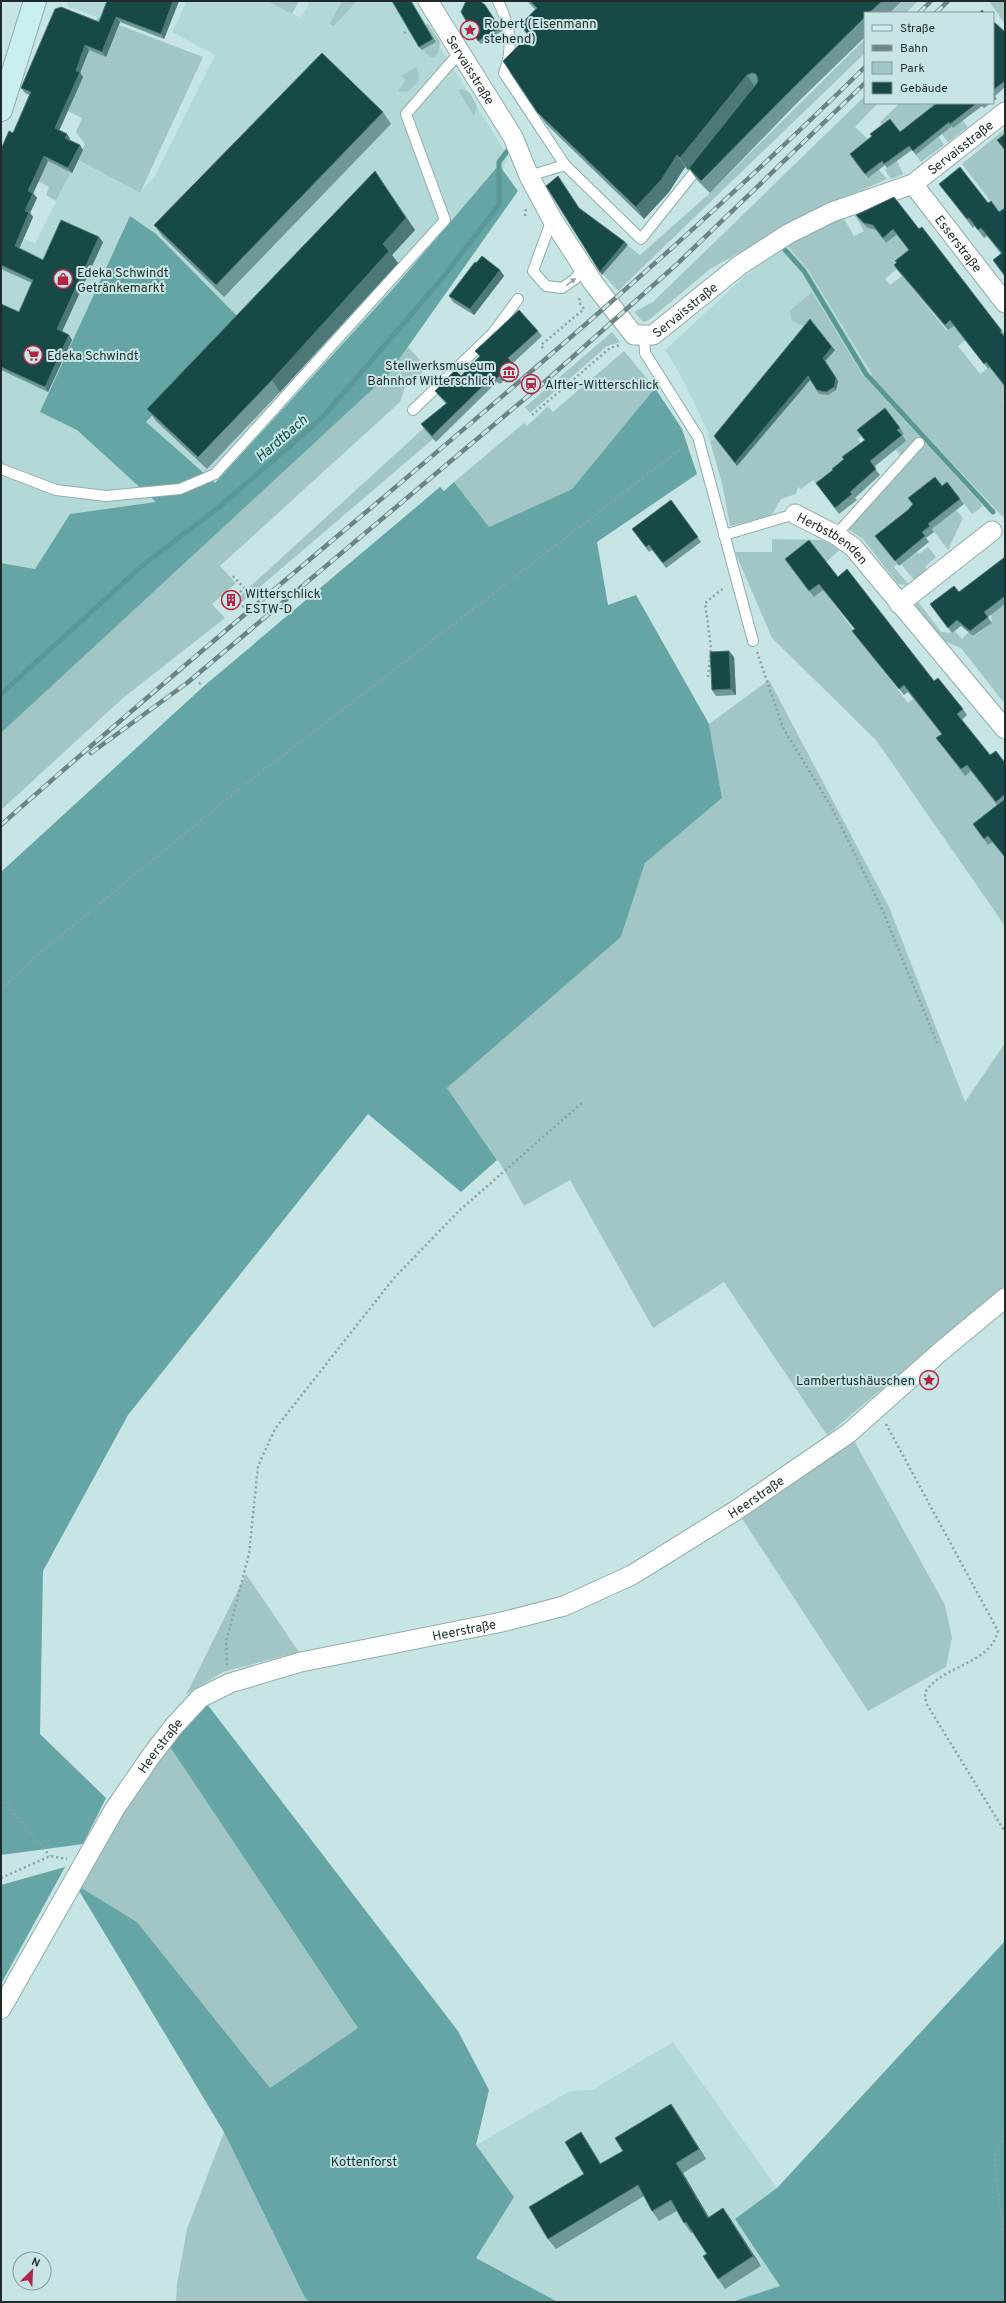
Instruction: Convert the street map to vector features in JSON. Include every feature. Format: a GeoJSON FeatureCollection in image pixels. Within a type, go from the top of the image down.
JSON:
{"type":"FeatureCollection","features":[{"type":"Feature","properties":{"kind":"main road"},"geometry":{"type":"LineString","coordinates":[[1,110],[36,1]]}},
{"type":"Feature","properties":{"kind":"street","name":"Servaisstraße"},"geometry":{"type":"LineString","coordinates":[[428,1],[512,137],[529,176],[552,219],[602,295],[634,335],[653,335],[740,265],[788,234],[832,212],[913,184],[1005,112]]}},
{"type":"Feature","properties":{"kind":"street","name":"Esserstraße"},"geometry":{"type":"LineString","coordinates":[[913,184],[1005,303]]}},
{"type":"Feature","properties":{"kind":"street","name":"Herbstbenden"},"geometry":{"type":"LineString","coordinates":[[796,514],[836,535],[853,547],[899,604],[1005,729]]}},
{"type":"Feature","properties":{"kind":"street"},"geometry":{"type":"LineString","coordinates":[[899,604],[992,531]]}},
{"type":"Feature","properties":{"kind":"street","name":"Heerstraße"},"geometry":{"type":"LineString","coordinates":[[1,2009],[114,1810],[150,1756],[174,1726],[200,1698],[230,1683],[301,1662],[502,1622],[564,1606],[632,1575],[735,1511],[849,1433],[1005,1298]]}},
{"type":"Feature","properties":{"kind":"lane"},"geometry":{"type":"LineString","coordinates":[[498,1],[507,19],[511,40],[509,60],[504,73],[565,166],[642,239],[706,158]]}},
{"type":"Feature","properties":{"kind":"lane"},"geometry":{"type":"LineString","coordinates":[[1,469],[56,490],[106,496],[180,489],[215,474],[445,220],[406,114],[460,52]]}},
{"type":"Feature","properties":{"kind":"lane"},"geometry":{"type":"LineString","coordinates":[[529,176],[565,166]]}},
{"type":"Feature","properties":{"kind":"lane"},"geometry":{"type":"LineString","coordinates":[[552,219],[533,271],[546,286],[562,288],[576,279],[584,268]]}},
{"type":"Feature","properties":{"kind":"lane"},"geometry":{"type":"LineString","coordinates":[[413,410],[493,333],[518,299]]}},
{"type":"Feature","properties":{"kind":"lane"},"geometry":{"type":"LineString","coordinates":[[644,336],[645,352],[698,437],[753,641]]}},
{"type":"Feature","properties":{"kind":"lane"},"geometry":{"type":"LineString","coordinates":[[836,535],[919,444]]}},
{"type":"Feature","properties":{"kind":"lane","name":"Herbstbenden"},"geometry":{"type":"LineString","coordinates":[[724,535],[796,514]]}},
{"type":"Feature","properties":{"kind":"path"},"geometry":{"type":"LineString","coordinates":[[404,33],[409,30]]}},
{"type":"Feature","properties":{"kind":"path"},"geometry":{"type":"LineString","coordinates":[[543,348],[541,345],[584,308],[579,297]]}},
{"type":"Feature","properties":{"kind":"path"},"geometry":{"type":"LineString","coordinates":[[532,415],[610,348],[624,344]]}},
{"type":"Feature","properties":{"kind":"path"},"geometry":{"type":"LineString","coordinates":[[1,989],[46,948],[228,798],[698,437]]}},
{"type":"Feature","properties":{"kind":"path"},"geometry":{"type":"LineString","coordinates":[[233,576],[244,588],[238,594]]}},
{"type":"Feature","properties":{"kind":"path"},"geometry":{"type":"LineString","coordinates":[[708,677],[711,648],[705,603],[736,577]]}},
{"type":"Feature","properties":{"kind":"path"},"geometry":{"type":"LineString","coordinates":[[753,641],[783,728],[832,808],[881,907],[937,1043]]}},
{"type":"Feature","properties":{"kind":"path"},"geometry":{"type":"LineString","coordinates":[[230,1683],[226,1642],[249,1554],[258,1466],[275,1429],[394,1278],[460,1210],[584,1102]]}},
{"type":"Feature","properties":{"kind":"path"},"geometry":{"type":"LineString","coordinates":[[877,1408],[998,1631],[996,1639],[991,1646],[974,1659],[948,1672],[929,1686],[925,1693],[926,1703],[1005,1832]]}},
{"type":"Feature","properties":{"kind":"path"},"geometry":{"type":"LineString","coordinates":[[1,1798],[50,1856]]}},
{"type":"Feature","properties":{"kind":"path"},"geometry":{"type":"LineString","coordinates":[[1,1878],[50,1856],[65,1858],[81,1867]]}},
{"type":"Feature","properties":{"kind":"path"},"geometry":{"type":"LineString","coordinates":[[1005,2131],[994,2158],[1005,2248]]}},
{"type":"Feature","properties":{"kind":"shaded area"},"geometry":{"type":"Polygon","coordinates":[[[68,1],[112,1],[105,20],[67,6],[68,1]]]}},
{"type":"Feature","properties":{"kind":"shaded area"},"geometry":{"type":"Polygon","coordinates":[[[187,1],[266,1],[301,18],[310,1],[411,1],[508,156],[489,214],[197,538],[70,514],[35,569],[1,563],[1,227],[35,244],[77,160],[139,193],[153,179],[215,55],[172,32],[187,1]]]}},
{"type":"Feature","properties":{"kind":"shaded area"},"geometry":{"type":"Polygon","coordinates":[[[787,245],[808,270],[871,373],[722,483],[707,430],[680,374],[665,350],[747,274],[787,245]]]}},
{"type":"Feature","properties":{"kind":"shaded area"},"geometry":{"type":"Polygon","coordinates":[[[673,2042],[777,2188],[735,2219],[780,2286],[732,2302],[558,2302],[476,2258],[514,2197],[476,2145],[570,2091],[592,2090],[673,2042]]]}},
{"type":"Feature","properties":{"kind":"green space"},"geometry":{"type":"Polygon","coordinates":[[[267,1],[299,1],[292,14],[267,1]]]}},
{"type":"Feature","properties":{"kind":"green space"},"geometry":{"type":"Polygon","coordinates":[[[342,1],[357,1],[334,26],[331,25],[330,23],[342,1]]]}},
{"type":"Feature","properties":{"kind":"green space"},"geometry":{"type":"Polygon","coordinates":[[[903,1],[918,1],[907,12],[892,12],[903,1]]]}},
{"type":"Feature","properties":{"kind":"green space"},"geometry":{"type":"Polygon","coordinates":[[[989,1],[1005,1],[1005,24],[989,1]]]}},
{"type":"Feature","properties":{"kind":"green space"},"geometry":{"type":"Polygon","coordinates":[[[98,17],[203,57],[140,193],[78,160],[85,144],[76,132],[82,118],[68,111],[74,97],[69,71],[98,17]]]}},
{"type":"Feature","properties":{"kind":"green space"},"geometry":{"type":"Polygon","coordinates":[[[428,24],[440,42],[438,54],[433,58],[427,55],[423,50],[435,42],[425,25],[428,24]]]}},
{"type":"Feature","properties":{"kind":"green space"},"geometry":{"type":"Polygon","coordinates":[[[864,40],[864,54],[618,291],[603,274],[627,245],[640,255],[710,193],[864,40]]]}},
{"type":"Feature","properties":{"kind":"green space"},"geometry":{"type":"Polygon","coordinates":[[[416,67],[419,78],[416,84],[407,92],[398,91],[406,80],[401,76],[416,67]]]}},
{"type":"Feature","properties":{"kind":"green space"},"geometry":{"type":"Polygon","coordinates":[[[463,89],[470,93],[477,106],[474,116],[458,90],[463,89]]]}},
{"type":"Feature","properties":{"kind":"green space"},"geometry":{"type":"Polygon","coordinates":[[[864,97],[864,104],[877,104],[855,127],[872,143],[879,170],[887,179],[814,211],[710,269],[649,320],[643,322],[634,312],[653,302],[864,97]]]}},
{"type":"Feature","properties":{"kind":"green space"},"geometry":{"type":"Polygon","coordinates":[[[899,104],[939,104],[963,121],[968,127],[948,142],[925,112],[900,132],[885,129],[880,122],[899,104]]]}},
{"type":"Feature","properties":{"kind":"green space"},"geometry":{"type":"Polygon","coordinates":[[[1005,129],[1005,220],[962,164],[1005,129]]]}},
{"type":"Feature","properties":{"kind":"green space"},"geometry":{"type":"Polygon","coordinates":[[[939,137],[944,145],[921,162],[916,155],[939,137]]]}},
{"type":"Feature","properties":{"kind":"green space"},"geometry":{"type":"Polygon","coordinates":[[[50,147],[66,169],[71,172],[56,201],[46,195],[49,187],[38,181],[50,147]]]}},
{"type":"Feature","properties":{"kind":"green space"},"geometry":{"type":"Polygon","coordinates":[[[897,160],[903,174],[891,179],[885,170],[897,160]]]}},
{"type":"Feature","properties":{"kind":"green space"},"geometry":{"type":"Polygon","coordinates":[[[499,165],[518,191],[388,375],[1,733],[1,563],[35,569],[70,514],[156,502],[77,430],[40,412],[130,216],[156,234],[243,322],[146,422],[215,483],[393,289],[499,165]]]}},
{"type":"Feature","properties":{"kind":"green space"},"geometry":{"type":"Polygon","coordinates":[[[890,198],[913,255],[885,279],[890,285],[902,276],[947,331],[954,325],[966,340],[958,346],[980,374],[995,363],[1005,386],[1005,399],[1003,401],[1005,404],[1005,515],[1003,517],[872,378],[871,372],[808,270],[787,245],[843,217],[854,236],[864,231],[853,213],[890,198]]]}},
{"type":"Feature","properties":{"kind":"green space"},"geometry":{"type":"Polygon","coordinates":[[[812,292],[862,374],[920,437],[902,457],[896,450],[902,436],[889,415],[858,439],[865,448],[820,489],[813,480],[801,489],[798,487],[796,494],[781,499],[771,516],[730,526],[722,483],[710,441],[716,439],[737,466],[835,350],[808,328],[792,321],[790,311],[812,292]]]}},
{"type":"Feature","properties":{"kind":"green space"},"geometry":{"type":"Polygon","coordinates":[[[612,332],[620,342],[607,346],[530,413],[525,407],[612,332]]]}},
{"type":"Feature","properties":{"kind":"green space"},"geometry":{"type":"Polygon","coordinates":[[[408,347],[427,368],[404,389],[400,402],[220,566],[236,583],[212,604],[225,618],[123,698],[1,810],[1,733],[388,375],[408,347]]]}},
{"type":"Feature","properties":{"kind":"green space"},"geometry":{"type":"Polygon","coordinates":[[[624,351],[655,388],[572,489],[489,527],[454,482],[524,423],[527,426],[548,406],[553,412],[624,351]]]}},
{"type":"Feature","properties":{"kind":"green space"},"geometry":{"type":"Polygon","coordinates":[[[655,388],[682,429],[697,474],[597,542],[608,605],[636,595],[709,724],[722,798],[645,863],[621,937],[447,1088],[497,1160],[461,1192],[368,1114],[128,1415],[43,1571],[40,1734],[106,1798],[83,1844],[1,1855],[1,872],[204,686],[440,487],[444,491],[454,482],[489,527],[572,489],[655,388]]]}},
{"type":"Feature","properties":{"kind":"green space"},"geometry":{"type":"Polygon","coordinates":[[[424,428],[431,436],[446,428],[241,603],[240,597],[244,592],[424,428]]]}},
{"type":"Feature","properties":{"kind":"green space"},"geometry":{"type":"Polygon","coordinates":[[[926,443],[983,506],[972,514],[951,487],[912,504],[917,510],[879,541],[897,564],[894,567],[909,585],[898,584],[863,539],[848,529],[926,443]]]}},
{"type":"Feature","properties":{"kind":"green space"},"geometry":{"type":"Polygon","coordinates":[[[956,510],[963,518],[948,550],[932,529],[956,510]]]}},
{"type":"Feature","properties":{"kind":"green space"},"geometry":{"type":"Polygon","coordinates":[[[772,539],[821,540],[842,548],[826,562],[814,597],[823,590],[908,703],[914,698],[943,735],[941,745],[965,775],[971,771],[1000,808],[988,845],[993,842],[1005,857],[1005,926],[876,740],[772,638],[735,552],[772,552],[772,539]]]}},
{"type":"Feature","properties":{"kind":"green space"},"geometry":{"type":"Polygon","coordinates":[[[928,547],[936,557],[925,567],[928,570],[914,580],[901,564],[917,552],[919,554],[928,547]]]}},
{"type":"Feature","properties":{"kind":"green space"},"geometry":{"type":"Polygon","coordinates":[[[916,599],[941,632],[952,633],[955,631],[962,639],[969,632],[973,637],[992,623],[991,614],[1005,604],[1005,704],[961,648],[942,640],[915,606],[916,599]]]}},
{"type":"Feature","properties":{"kind":"green space"},"geometry":{"type":"Polygon","coordinates":[[[769,680],[889,907],[965,1102],[1005,1043],[1005,1286],[827,1435],[724,1282],[653,1328],[570,1180],[524,1206],[503,1168],[447,1088],[621,937],[645,863],[722,798],[709,724],[769,680]]]}},
{"type":"Feature","properties":{"kind":"green space"},"geometry":{"type":"Polygon","coordinates":[[[852,1437],[945,1605],[952,1638],[946,1667],[868,1711],[741,1517],[810,1471],[852,1437]]]}},
{"type":"Feature","properties":{"kind":"green space"},"geometry":{"type":"Polygon","coordinates":[[[246,1574],[299,1652],[223,1672],[186,1695],[246,1574]]]}},
{"type":"Feature","properties":{"kind":"green space","name":"Kottenforst"},"geometry":{"type":"Polygon","coordinates":[[[207,1704],[458,2031],[489,2090],[476,2145],[514,2197],[476,2258],[558,2302],[310,2302],[305,2298],[224,2132],[75,1884],[137,1922],[270,2088],[358,2028],[168,1744],[207,1704]]]}},
{"type":"Feature","properties":{"kind":"green space"},"geometry":{"type":"Polygon","coordinates":[[[168,1744],[359,2028],[270,2088],[137,1922],[75,1884],[168,1744]]]}},
{"type":"Feature","properties":{"kind":"green space"},"geometry":{"type":"Polygon","coordinates":[[[65,1867],[1,1984],[1,1885],[65,1867]]]}},
{"type":"Feature","properties":{"kind":"green space"},"geometry":{"type":"Polygon","coordinates":[[[1005,1941],[1005,2302],[732,2302],[780,2286],[735,2219],[777,2188],[1005,1941]]]}},
{"type":"Feature","properties":{"kind":"green space"},"geometry":{"type":"Polygon","coordinates":[[[224,2132],[305,2298],[310,2302],[176,2302],[177,2284],[187,2229],[224,2132]]]}},
{"type":"Feature","properties":{"kind":"building"},"geometry":{"type":"Polygon","coordinates":[[[107,1],[173,1],[161,34],[116,17],[102,52],[85,45],[76,71],[80,72],[55,128],[67,134],[65,138],[80,145],[68,168],[44,156],[28,191],[33,193],[25,211],[29,212],[15,246],[43,260],[61,220],[99,237],[57,329],[69,335],[45,387],[1,367],[1,304],[19,312],[33,280],[1,265],[1,149],[9,131],[13,133],[31,92],[21,88],[55,9],[61,7],[99,22],[107,1]]]}},
{"type":"Feature","properties":{"kind":"building"},"geometry":{"type":"Polygon","coordinates":[[[392,1],[411,1],[433,39],[419,47],[392,1]]]}},
{"type":"Feature","properties":{"kind":"building"},"geometry":{"type":"Polygon","coordinates":[[[466,1],[480,1],[485,5],[500,28],[478,41],[461,12],[466,1]]]}},
{"type":"Feature","properties":{"kind":"building"},"geometry":{"type":"Polygon","coordinates":[[[530,1],[882,1],[870,12],[864,12],[864,18],[701,181],[689,168],[757,83],[758,80],[756,74],[752,73],[747,75],[680,158],[677,155],[661,180],[636,207],[537,112],[503,61],[529,35],[520,25],[537,8],[530,1]]]}},
{"type":"Feature","properties":{"kind":"building"},"geometry":{"type":"Polygon","coordinates":[[[994,22],[1005,32],[1005,81],[994,89],[994,22]]]}},
{"type":"Feature","properties":{"kind":"building"},"geometry":{"type":"Polygon","coordinates":[[[322,53],[383,112],[216,285],[154,225],[322,53]]]}},
{"type":"Feature","properties":{"kind":"building"},"geometry":{"type":"Polygon","coordinates":[[[936,104],[976,104],[950,124],[949,122],[913,151],[909,146],[884,164],[882,161],[865,174],[850,154],[872,136],[870,134],[890,119],[900,132],[936,104]]]}},
{"type":"Feature","properties":{"kind":"building"},"geometry":{"type":"Polygon","coordinates":[[[1005,134],[1005,150],[997,140],[1005,134]]]}},
{"type":"Feature","properties":{"kind":"building"},"geometry":{"type":"Polygon","coordinates":[[[960,167],[988,203],[991,201],[999,212],[1005,208],[1005,276],[993,260],[1002,253],[981,228],[978,230],[969,218],[967,219],[939,184],[960,167]]]}},
{"type":"Feature","properties":{"kind":"building"},"geometry":{"type":"Polygon","coordinates":[[[375,171],[406,218],[383,244],[389,251],[272,380],[198,457],[147,409],[375,171]]]}},
{"type":"Feature","properties":{"kind":"building"},"geometry":{"type":"Polygon","coordinates":[[[558,176],[579,208],[625,242],[600,272],[546,186],[558,176]]]}},
{"type":"Feature","properties":{"kind":"building"},"geometry":{"type":"Polygon","coordinates":[[[894,197],[919,229],[922,227],[1002,331],[1000,332],[1005,337],[1005,386],[986,362],[984,364],[950,320],[945,325],[894,265],[897,262],[895,261],[909,250],[893,229],[883,238],[873,225],[864,223],[856,215],[894,197]]]}},
{"type":"Feature","properties":{"kind":"building"},"geometry":{"type":"Polygon","coordinates":[[[482,256],[500,270],[470,309],[449,296],[475,262],[476,263],[482,256]]]}},
{"type":"Feature","properties":{"kind":"building"},"geometry":{"type":"Polygon","coordinates":[[[519,310],[538,331],[508,358],[513,364],[496,379],[493,376],[432,436],[421,424],[447,403],[435,391],[455,370],[461,376],[480,356],[475,351],[519,310]]]}},
{"type":"Feature","properties":{"kind":"building"},"geometry":{"type":"Polygon","coordinates":[[[810,319],[832,347],[823,358],[836,378],[834,387],[826,392],[817,390],[808,376],[735,463],[714,436],[810,319]]]}},
{"type":"Feature","properties":{"kind":"building"},"geometry":{"type":"Polygon","coordinates":[[[885,408],[900,428],[897,430],[902,435],[870,461],[876,469],[850,492],[852,494],[835,508],[816,483],[844,459],[842,457],[865,440],[857,430],[885,408]]]}},
{"type":"Feature","properties":{"kind":"building"},"geometry":{"type":"Polygon","coordinates":[[[935,477],[942,486],[947,482],[960,499],[928,524],[930,526],[922,532],[925,536],[895,561],[875,536],[908,510],[913,504],[908,498],[935,477]]]}},
{"type":"Feature","properties":{"kind":"building"},"geometry":{"type":"Polygon","coordinates":[[[671,500],[698,537],[663,563],[649,545],[646,547],[632,529],[671,500]]]}},
{"type":"Feature","properties":{"kind":"building"},"geometry":{"type":"Polygon","coordinates":[[[809,540],[838,577],[847,569],[934,681],[938,678],[963,709],[957,714],[990,755],[996,751],[1005,763],[1005,794],[996,802],[967,765],[961,769],[936,738],[942,734],[904,685],[899,689],[852,631],[855,629],[819,584],[809,591],[785,559],[809,540]]]}},
{"type":"Feature","properties":{"kind":"building"},"geometry":{"type":"Polygon","coordinates":[[[1005,557],[1005,596],[984,612],[988,617],[970,631],[957,620],[948,628],[930,604],[954,586],[959,592],[1005,557]]]}},
{"type":"Feature","properties":{"kind":"building"},"geometry":{"type":"Polygon","coordinates":[[[729,651],[731,689],[712,690],[710,652],[729,651]]]}},
{"type":"Feature","properties":{"kind":"building"},"geometry":{"type":"Polygon","coordinates":[[[1005,799],[1005,857],[988,836],[984,839],[973,824],[1005,799]]]}},
{"type":"Feature","properties":{"kind":"building"},"geometry":{"type":"Polygon","coordinates":[[[671,2104],[699,2149],[676,2163],[708,2218],[723,2208],[753,2256],[718,2279],[703,2256],[707,2254],[686,2222],[684,2223],[671,2200],[652,2211],[638,2185],[548,2239],[529,2207],[584,2174],[565,2142],[581,2132],[600,2164],[623,2151],[615,2138],[671,2104]]]}},
{"type":"Feature","properties":{"kind":"waterway","name":"Hardtbach"},"geometry":{"type":"LineString","coordinates":[[1,694],[143,565],[218,508],[322,418],[440,281],[499,205],[499,162],[508,150]]}},
{"type":"Feature","properties":{"kind":"waterway"},"geometry":{"type":"LineString","coordinates":[[785,250],[804,271],[866,374],[993,512]]}},
{"type":"Feature","properties":{"kind":"railway"},"geometry":{"type":"LineString","coordinates":[[920,12],[931,1]]}},
{"type":"Feature","properties":{"kind":"railway"},"geometry":{"type":"LineString","coordinates":[[937,12],[948,1]]}},
{"type":"Feature","properties":{"kind":"railway"},"geometry":{"type":"LineString","coordinates":[[1,825],[109,730],[547,358],[655,263],[761,166],[864,68]]}},
{"type":"Feature","properties":{"kind":"railway"},"geometry":{"type":"LineString","coordinates":[[91,753],[187,683],[540,386],[676,265],[864,84]]}},
{"type":"Feature","properties":{"kind":"place","name":"Robert (Eisenmann stehend)"},"geometry":{"type":"Point","coordinates":[470,30]}},
{"type":"Feature","properties":{"kind":"place","name":"Edeka Schwindt Getränkemarkt"},"geometry":{"type":"Point","coordinates":[63,279]}},
{"type":"Feature","properties":{"kind":"place","name":"Edeka Schwindt"},"geometry":{"type":"Point","coordinates":[33,355]}},
{"type":"Feature","properties":{"kind":"place","name":"Stellwerksmuseum Bahnhof Witterschlick"},"geometry":{"type":"Point","coordinates":[509,372]}},
{"type":"Feature","properties":{"kind":"place","name":"Alfter-Witterschlick"},"geometry":{"type":"Point","coordinates":[531,384]}},
{"type":"Feature","properties":{"kind":"place","name":"Witterschlick ESTW-D"},"geometry":{"type":"Point","coordinates":[231,600]}},
{"type":"Feature","properties":{"kind":"place","name":"Lambertushäuschen"},"geometry":{"type":"Point","coordinates":[929,1380]}}]}
